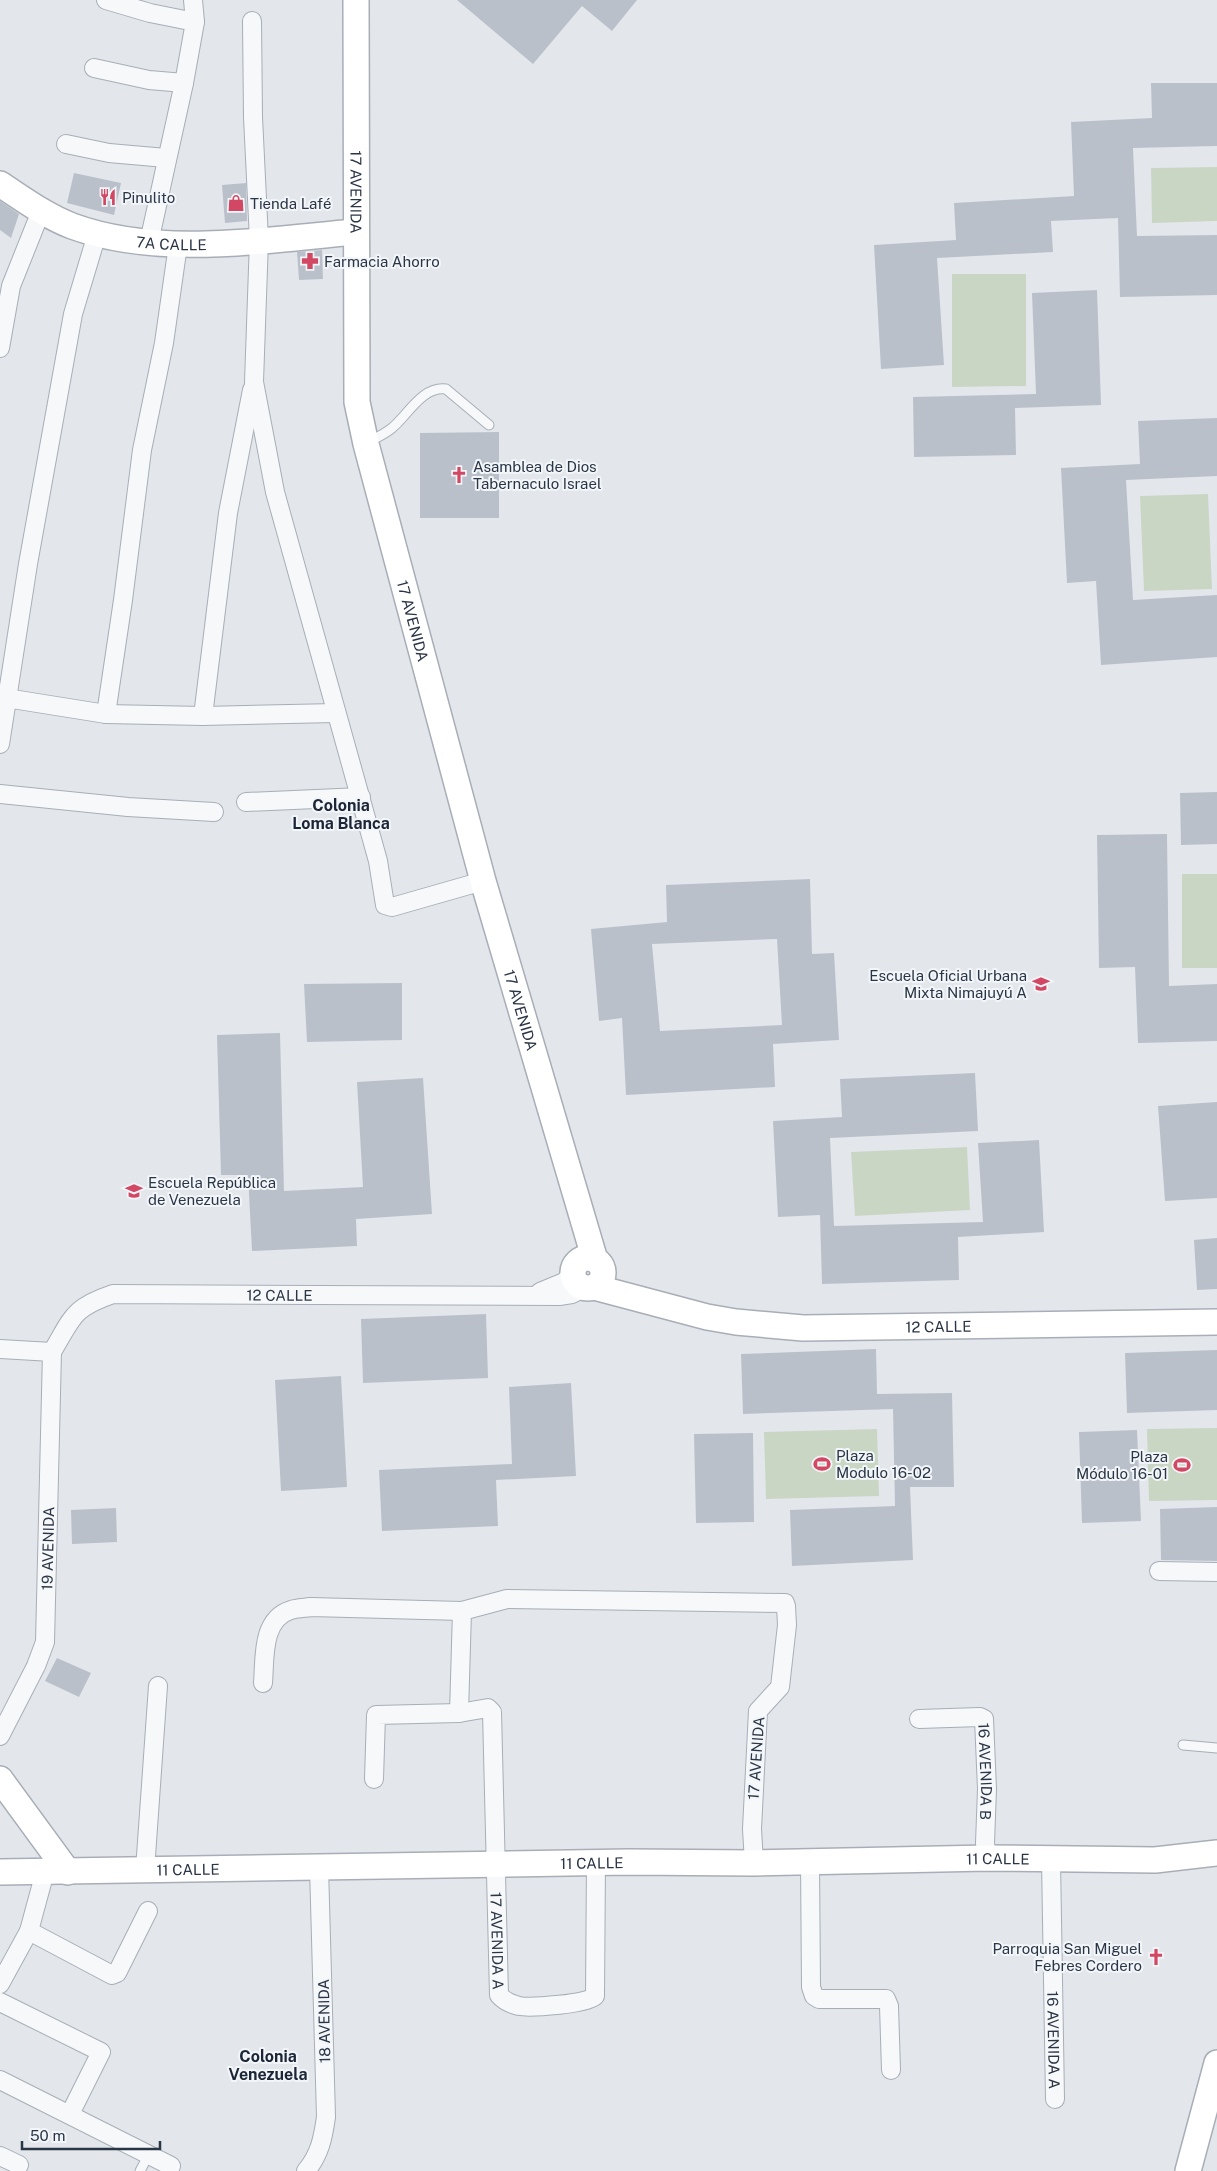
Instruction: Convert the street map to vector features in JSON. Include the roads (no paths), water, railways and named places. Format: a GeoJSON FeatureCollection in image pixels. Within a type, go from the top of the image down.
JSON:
{"type":"FeatureCollection","features":[{"type":"Feature","properties":{"kind":"street"},"geometry":{"type":"LineString","coordinates":[[106,0],[150,13],[195,22]]}},
{"type":"Feature","properties":{"kind":"street"},"geometry":{"type":"LineString","coordinates":[[149,242],[166,158],[184,84],[195,22],[193,0]]}},
{"type":"Feature","properties":{"kind":"street","name":"17 AVENIDA"},"geometry":{"type":"LineString","coordinates":[[356,0],[355,232],[357,402],[366,444],[484,882],[584,1224],[588,1272]]}},
{"type":"Feature","properties":{"kind":"street"},"geometry":{"type":"LineString","coordinates":[[203,716],[228,513],[254,382],[259,240],[253,118],[252,21]]}},
{"type":"Feature","properties":{"kind":"street"},"geometry":{"type":"LineString","coordinates":[[94,68],[149,80],[184,84]]}},
{"type":"Feature","properties":{"kind":"street"},"geometry":{"type":"LineString","coordinates":[[66,144],[109,153],[166,158]]}},
{"type":"Feature","properties":{"kind":"street","name":"7A CALLE"},"geometry":{"type":"LineString","coordinates":[[0,184],[41,210],[71,225],[97,234],[149,242],[178,245],[355,232]]}},
{"type":"Feature","properties":{"kind":"street"},"geometry":{"type":"LineString","coordinates":[[0,348],[5,291],[41,210]]}},
{"type":"Feature","properties":{"kind":"street"},"geometry":{"type":"LineString","coordinates":[[0,744],[6,698],[73,314],[97,234]]}},
{"type":"Feature","properties":{"kind":"street"},"geometry":{"type":"LineString","coordinates":[[106,714],[142,450],[164,343],[178,245]]}},
{"type":"Feature","properties":{"kind":"street"},"geometry":{"type":"LineString","coordinates":[[254,382],[275,492],[361,797],[378,861],[385,905],[392,908],[484,882]]}},
{"type":"Feature","properties":{"kind":"street"},"geometry":{"type":"LineString","coordinates":[[6,698],[106,714],[203,716],[336,713]]}},
{"type":"Feature","properties":{"kind":"street"},"geometry":{"type":"LineString","coordinates":[[0,794],[128,807],[214,812]]}},
{"type":"Feature","properties":{"kind":"street"},"geometry":{"type":"LineString","coordinates":[[246,802],[361,797]]}},
{"type":"Feature","properties":{"kind":"street","name":"12 CALLE"},"geometry":{"type":"LineString","coordinates":[[52,1352],[78,1310],[91,1302],[113,1294],[533,1296],[588,1272],[662,1304],[707,1317],[736,1322],[803,1328],[1217,1322]]}},
{"type":"Feature","properties":{"kind":"street"},"geometry":{"type":"LineString","coordinates":[[0,1350],[52,1352]]}},
{"type":"Feature","properties":{"kind":"street","name":"19 AVENIDA"},"geometry":{"type":"LineString","coordinates":[[0,1736],[36,1666],[45,1642],[52,1352]]}},
{"type":"Feature","properties":{"kind":"street"},"geometry":{"type":"LineString","coordinates":[[1159,1571],[1217,1572]]}},
{"type":"Feature","properties":{"kind":"street","name":"17 AVENIDA"},"geometry":{"type":"LineString","coordinates":[[462,1611],[507,1599],[784,1602],[787,1625],[780,1687],[758,1711],[752,1829],[754,1863]]}},
{"type":"Feature","properties":{"kind":"street"},"geometry":{"type":"LineString","coordinates":[[263,1683],[266,1636],[274,1622],[289,1610],[320,1608],[462,1611],[458,1713],[375,1716],[374,1779]]}},
{"type":"Feature","properties":{"kind":"street"},"geometry":{"type":"LineString","coordinates":[[145,1870],[158,1686]]}},
{"type":"Feature","properties":{"kind":"street","name":"17 AVENIDA A"},"geometry":{"type":"LineString","coordinates":[[458,1713],[488,1708],[492,1712],[499,1995],[503,2000],[520,2006],[553,2005],[593,1999],[595,1996],[596,1862]]}},
{"type":"Feature","properties":{"kind":"street","name":"16 AVENIDA B"},"geometry":{"type":"LineString","coordinates":[[919,1719],[980,1717],[984,1719],[988,1789],[985,1843],[987,1858]]}},
{"type":"Feature","properties":{"kind":"street"},"geometry":{"type":"LineString","coordinates":[[0,1779],[68,1872]]}},
{"type":"Feature","properties":{"kind":"street","name":"11 CALLE"},"geometry":{"type":"LineString","coordinates":[[0,1872],[596,1862],[754,1863],[987,1858],[1155,1860],[1217,1853]]}},
{"type":"Feature","properties":{"kind":"street","name":"11 CALLE"},"geometry":{"type":"LineString","coordinates":[[1185,1856],[1217,1867]]}},
{"type":"Feature","properties":{"kind":"street","name":"16 AVENIDA A"},"geometry":{"type":"LineString","coordinates":[[1051,1860],[1055,2099]]}},
{"type":"Feature","properties":{"kind":"street"},"geometry":{"type":"LineString","coordinates":[[810,1862],[811,1987],[814,1996],[819,1999],[886,2000],[889,2006],[891,2070]]}},
{"type":"Feature","properties":{"kind":"street","name":"18 AVENIDA"},"geometry":{"type":"LineString","coordinates":[[306,2171],[317,2157],[322,2145],[326,2117],[319,1867]]}},
{"type":"Feature","properties":{"kind":"street"},"geometry":{"type":"LineString","coordinates":[[0,1984],[29,1931],[42,1883],[43,1872]]}},
{"type":"Feature","properties":{"kind":"street"},"geometry":{"type":"LineString","coordinates":[[29,1931],[114,1975],[148,1911]]}},
{"type":"Feature","properties":{"kind":"street"},"geometry":{"type":"LineString","coordinates":[[0,2002],[101,2052],[70,2114]]}},
{"type":"Feature","properties":{"kind":"street"},"geometry":{"type":"LineString","coordinates":[[1188,2171],[1217,2063]]}},
{"type":"Feature","properties":{"kind":"street"},"geometry":{"type":"LineString","coordinates":[[0,2080],[171,2166]]}},
{"type":"Feature","properties":{"kind":"street"},"geometry":{"type":"LineString","coordinates":[[0,2156],[19,2165]]}},
{"type":"Feature","properties":{"kind":"lane"},"geometry":{"type":"LineString","coordinates":[[366,444],[392,428],[415,404],[430,391],[438,388],[446,389],[489,425]]}},
{"type":"Feature","properties":{"kind":"lane"},"geometry":{"type":"LineString","coordinates":[[1183,1744],[1217,1748]]}},
{"type":"Feature","properties":{"kind":"lane"},"geometry":{"type":"LineString","coordinates":[[140,2171],[149,2154]]}},
{"type":"Feature","properties":{"kind":"place","name":"Pinulito"},"geometry":{"type":"Point","coordinates":[108,197]}},
{"type":"Feature","properties":{"kind":"place","name":"Tienda Lafé"},"geometry":{"type":"Point","coordinates":[236,203]}},
{"type":"Feature","properties":{"kind":"place","name":"Farmacia Ahorro"},"geometry":{"type":"Point","coordinates":[310,261]}},
{"type":"Feature","properties":{"kind":"place","name":"Asamblea de Dios Tabernaculo Israel"},"geometry":{"type":"Point","coordinates":[459,475]}},
{"type":"Feature","properties":{"kind":"place","name":"Escuela Oficial Urbana Mixta Nimajuyú A"},"geometry":{"type":"Point","coordinates":[1041,984]}},
{"type":"Feature","properties":{"kind":"place","name":"Escuela República de Venezuela"},"geometry":{"type":"Point","coordinates":[134,1191]}},
{"type":"Feature","properties":{"kind":"place","name":"Plaza Modulo 16-02"},"geometry":{"type":"Point","coordinates":[822,1464]}},
{"type":"Feature","properties":{"kind":"place","name":"Plaza Módulo 16-01"},"geometry":{"type":"Point","coordinates":[1182,1465]}},
{"type":"Feature","properties":{"kind":"place","name":"Parroquia San Miguel Febres Cordero"},"geometry":{"type":"Point","coordinates":[1156,1957]}},
{"type":"Feature","properties":{"kind":"district","name":"Colonia Loma Blanca"},"geometry":{"type":"Point","coordinates":[341,814]}},
{"type":"Feature","properties":{"kind":"district","name":"Colonia Venezuela"},"geometry":{"type":"Point","coordinates":[268,2065]}}]}
